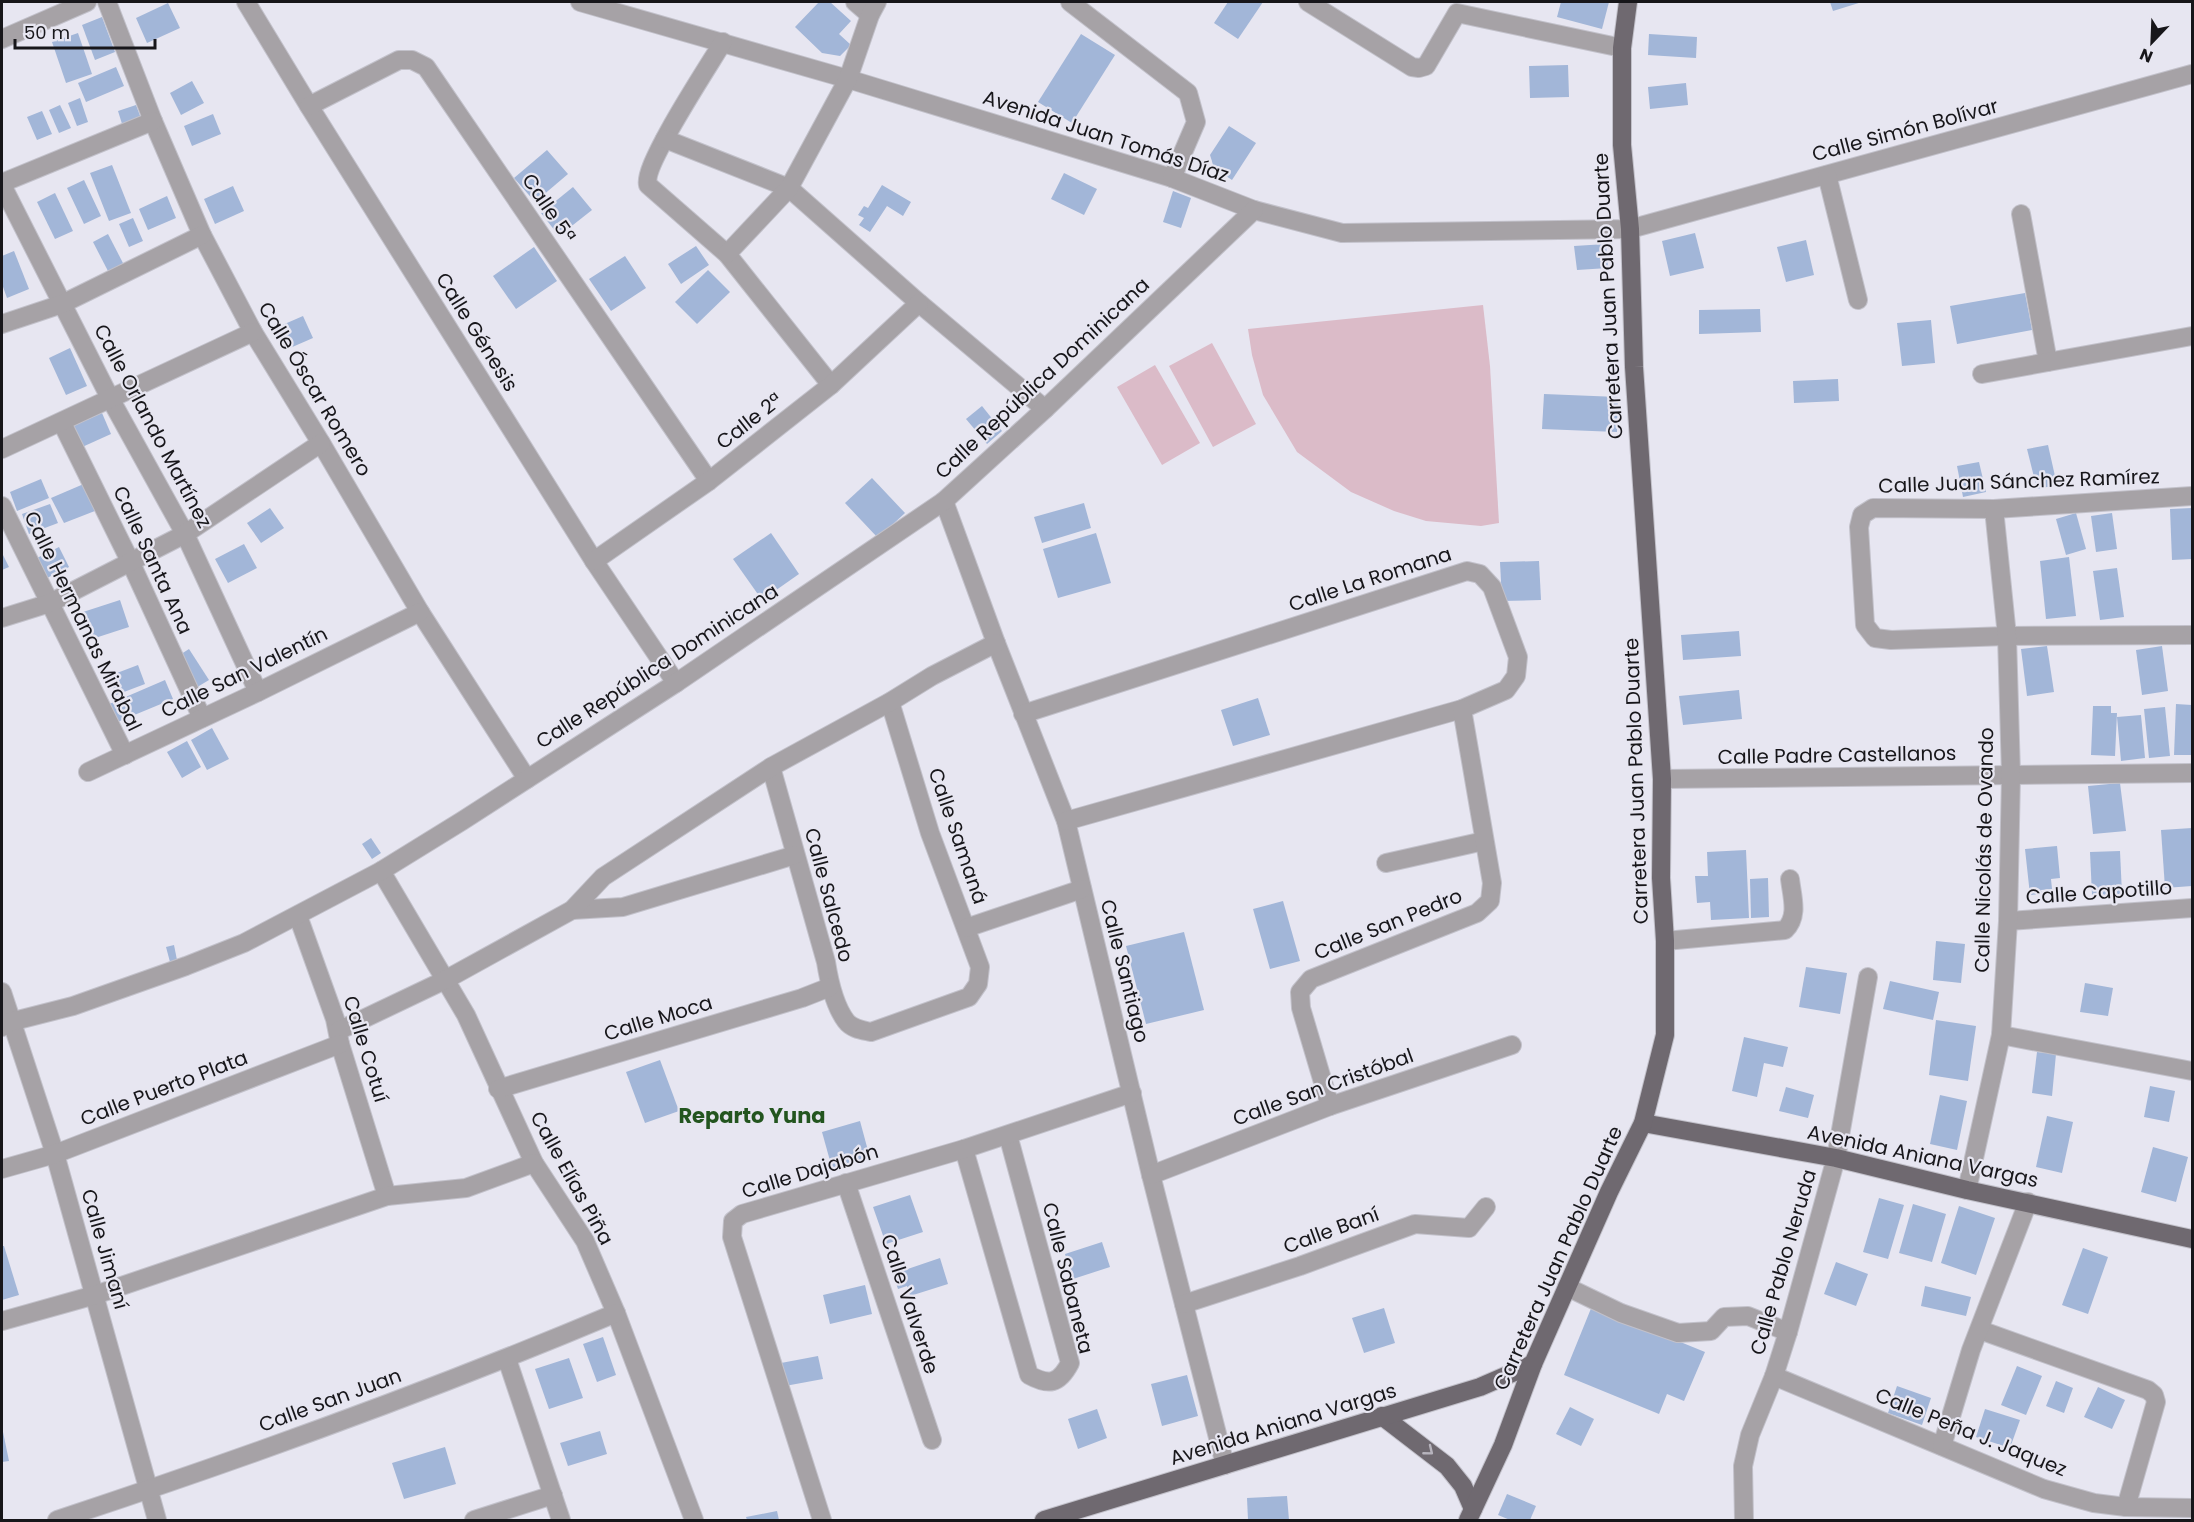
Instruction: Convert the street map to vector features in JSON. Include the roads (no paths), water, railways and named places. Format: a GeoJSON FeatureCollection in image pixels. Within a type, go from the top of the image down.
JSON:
{"type":"FeatureCollection","features":[{"type":"Feature","properties":{"kind":"main road","name":"Carretera Juan Pablo Duarte"},"geometry":{"type":"LineString","coordinates":[[1471,1515],[1503,1445],[1533,1364],[1609,1192],[1643,1124],[1665,1035],[1665,941],[1661,878],[1662,779],[1634,367],[1629,229],[1622,145],[1622,48],[1628,2]]}},
{"type":"Feature","properties":{"kind":"main road","name":"Avenida Aniana Vargas"},"geometry":{"type":"LineString","coordinates":[[1643,1124],[1836,1158],[1967,1190],[2193,1239]]}},
{"type":"Feature","properties":{"kind":"main road","name":"Avenida Aniana Vargas"},"geometry":{"type":"LineString","coordinates":[[1044,1521],[1480,1387],[1533,1364]]}},
{"type":"Feature","properties":{"kind":"main road"},"geometry":{"type":"LineString","coordinates":[[1382,1416],[1448,1466],[1464,1485],[1471,1515]]}},
{"type":"Feature","properties":{"kind":"street"},"geometry":{"type":"LineString","coordinates":[[2,39],[87,2]]}},
{"type":"Feature","properties":{"kind":"street","name":"Calle Óscar Romero"},"geometry":{"type":"LineString","coordinates":[[107,2],[153,121],[202,235],[254,332],[420,612],[526,779]]}},
{"type":"Feature","properties":{"kind":"street","name":"Calle Génesis"},"geometry":{"type":"LineString","coordinates":[[246,2],[594,561],[676,683]]}},
{"type":"Feature","properties":{"kind":"street","name":"Avenida Juan Tomás Díaz"},"geometry":{"type":"LineString","coordinates":[[580,2],[848,79],[1172,178],[1254,210],[1342,233],[1629,229]]}},
{"type":"Feature","properties":{"kind":"street"},"geometry":{"type":"LineString","coordinates":[[727,254],[789,188],[848,79],[873,8],[855,2]]}},
{"type":"Feature","properties":{"kind":"street"},"geometry":{"type":"LineString","coordinates":[[1070,2],[1188,93],[1196,122],[1172,178]]}},
{"type":"Feature","properties":{"kind":"street"},"geometry":{"type":"LineString","coordinates":[[1308,2],[1412,67],[1426,66],[1460,7],[1622,48]]}},
{"type":"Feature","properties":{"kind":"street"},"geometry":{"type":"LineString","coordinates":[[723,42],[665,139],[646,180],[648,185],[727,254],[831,385]]}},
{"type":"Feature","properties":{"kind":"street","name":"Calle 5ª"},"geometry":{"type":"LineString","coordinates":[[309,106],[399,60],[412,60],[426,67],[709,481]]}},
{"type":"Feature","properties":{"kind":"street","name":"Calle Simón Bolívar"},"geometry":{"type":"LineString","coordinates":[[1629,229],[2193,74]]}},
{"type":"Feature","properties":{"kind":"street"},"geometry":{"type":"LineString","coordinates":[[2,184],[153,121]]}},
{"type":"Feature","properties":{"kind":"street"},"geometry":{"type":"LineString","coordinates":[[665,139],[789,188],[919,303],[1045,409]]}},
{"type":"Feature","properties":{"kind":"street"},"geometry":{"type":"LineString","coordinates":[[1827,175],[1858,300]]}},
{"type":"Feature","properties":{"kind":"street","name":"Calle Orlando Martínez"},"geometry":{"type":"LineString","coordinates":[[2,184],[111,400],[185,534],[258,692]]}},
{"type":"Feature","properties":{"kind":"street","name":"Calle República Dominicana"},"geometry":{"type":"LineString","coordinates":[[6,1025],[73,1006],[186,966],[244,943],[298,916],[381,871],[676,683],[944,501],[1045,409],[1254,210]]}},
{"type":"Feature","properties":{"kind":"street"},"geometry":{"type":"LineString","coordinates":[[2021,214],[2048,362]]}},
{"type":"Feature","properties":{"kind":"street"},"geometry":{"type":"LineString","coordinates":[[2,324],[62,304],[202,235]]}},
{"type":"Feature","properties":{"kind":"street","name":"Calle 2ª"},"geometry":{"type":"LineString","coordinates":[[594,561],[709,481],[831,385],[919,303]]}},
{"type":"Feature","properties":{"kind":"street"},"geometry":{"type":"LineString","coordinates":[[2,449],[254,332]]}},
{"type":"Feature","properties":{"kind":"street"},"geometry":{"type":"LineString","coordinates":[[1982,374],[2193,336]]}},
{"type":"Feature","properties":{"kind":"street","name":"Calle Santa Ana"},"geometry":{"type":"LineString","coordinates":[[62,423],[130,561],[202,718]]}},
{"type":"Feature","properties":{"kind":"street"},"geometry":{"type":"LineString","coordinates":[[2,618],[50,603],[185,534],[321,443]]}},
{"type":"Feature","properties":{"kind":"street","name":"Calle Juan Sánchez Ramírez"},"geometry":{"type":"LineString","coordinates":[[2193,496],[1994,508],[1873,508],[1862,515],[1859,527],[1865,625],[1875,638],[1892,640],[2007,636],[2193,635]]}},
{"type":"Feature","properties":{"kind":"street","name":"Calle Santiago"},"geometry":{"type":"LineString","coordinates":[[944,501],[996,644],[1066,821],[1151,1175],[1225,1465]]}},
{"type":"Feature","properties":{"kind":"street","name":"Calle Hermanas Mirabal"},"geometry":{"type":"LineString","coordinates":[[2,506],[125,755]]}},
{"type":"Feature","properties":{"kind":"street","name":"Calle Nicolás de Ovando"},"geometry":{"type":"LineString","coordinates":[[1967,1190],[2001,1035],[2008,921],[2011,775],[2007,636],[1994,508]]}},
{"type":"Feature","properties":{"kind":"street","name":"Calle La Romana"},"geometry":{"type":"LineString","coordinates":[[1023,714],[1467,572],[1480,574],[1492,586],[1518,657],[1516,676],[1506,690],[1462,709],[1066,821]]}},
{"type":"Feature","properties":{"kind":"street","name":"Calle San Valentín"},"geometry":{"type":"LineString","coordinates":[[88,772],[420,612]]}},
{"type":"Feature","properties":{"kind":"street"},"geometry":{"type":"LineString","coordinates":[[572,910],[603,877],[771,766],[890,702],[932,676],[996,644]]}},
{"type":"Feature","properties":{"kind":"street","name":"Calle Samaná"},"geometry":{"type":"LineString","coordinates":[[857,1029],[871,1032],[969,997],[978,984],[980,967],[930,833],[890,702]]}},
{"type":"Feature","properties":{"kind":"street","name":"Calle San Pedro"},"geometry":{"type":"LineString","coordinates":[[1330,1106],[1300,1008],[1300,992],[1311,980],[1477,913],[1490,901],[1492,883],[1462,709]]}},
{"type":"Feature","properties":{"kind":"street","name":"Calle Salcedo"},"geometry":{"type":"LineString","coordinates":[[771,766],[826,962],[830,987],[846,1022],[857,1029]]}},
{"type":"Feature","properties":{"kind":"street","name":"Calle Padre Castellanos"},"geometry":{"type":"LineString","coordinates":[[1662,779],[2193,773]]}},
{"type":"Feature","properties":{"kind":"street"},"geometry":{"type":"LineString","coordinates":[[1386,863],[1484,841]]}},
{"type":"Feature","properties":{"kind":"street"},"geometry":{"type":"LineString","coordinates":[[572,910],[623,907],[795,855]]}},
{"type":"Feature","properties":{"kind":"street","name":"Calle Elías Piña"},"geometry":{"type":"LineString","coordinates":[[381,871],[466,1015],[498,1089],[534,1163],[585,1241],[616,1313],[694,1521]]}},
{"type":"Feature","properties":{"kind":"street"},"geometry":{"type":"LineString","coordinates":[[1665,941],[1785,930],[1791,925],[1795,916],[1790,879]]}},
{"type":"Feature","properties":{"kind":"street"},"geometry":{"type":"LineString","coordinates":[[966,928],[1082,889]]}},
{"type":"Feature","properties":{"kind":"street","name":"Calle Capotillo"},"geometry":{"type":"LineString","coordinates":[[2008,921],[2193,908]]}},
{"type":"Feature","properties":{"kind":"street","name":"Calle Puerto Plata"},"geometry":{"type":"LineString","coordinates":[[2,1169],[55,1154],[339,1037],[572,910]]}},
{"type":"Feature","properties":{"kind":"street","name":"Calle Cotuí"},"geometry":{"type":"LineString","coordinates":[[298,916],[339,1037],[387,1196]]}},
{"type":"Feature","properties":{"kind":"street","name":"Calle Pablo Neruda"},"geometry":{"type":"LineString","coordinates":[[1744,1521],[1743,1466],[1750,1435],[1774,1376],[1788,1332],[1836,1158],[1868,977]]}},
{"type":"Feature","properties":{"kind":"street","name":"Calle Moca"},"geometry":{"type":"LineString","coordinates":[[498,1089],[802,998],[830,987]]}},
{"type":"Feature","properties":{"kind":"street","name":"Calle Jimaní"},"geometry":{"type":"LineString","coordinates":[[2,992],[6,1025],[55,1154],[157,1521]]}},
{"type":"Feature","properties":{"kind":"street"},"geometry":{"type":"LineString","coordinates":[[2001,1035],[2193,1071]]}},
{"type":"Feature","properties":{"kind":"street","name":"Calle San Cristóbal"},"geometry":{"type":"LineString","coordinates":[[1151,1175],[1330,1106],[1512,1045]]}},
{"type":"Feature","properties":{"kind":"street","name":"Calle Dajabón"},"geometry":{"type":"LineString","coordinates":[[822,1521],[732,1237],[733,1221],[742,1214],[964,1149],[1132,1094]]}},
{"type":"Feature","properties":{"kind":"street","name":"Calle Sabaneta"},"geometry":{"type":"LineString","coordinates":[[964,1149],[1029,1375],[1041,1381],[1054,1382],[1064,1374],[1070,1363],[1008,1135]]}},
{"type":"Feature","properties":{"kind":"street"},"geometry":{"type":"LineString","coordinates":[[2,1321],[95,1295],[387,1196],[466,1188],[534,1163]]}},
{"type":"Feature","properties":{"kind":"street","name":"Calle Valverde"},"geometry":{"type":"LineString","coordinates":[[846,1183],[932,1440]]}},
{"type":"Feature","properties":{"kind":"street"},"geometry":{"type":"LineString","coordinates":[[1942,1446],[1971,1350],[2028,1202]]}},
{"type":"Feature","properties":{"kind":"street","name":"Calle Baní"},"geometry":{"type":"LineString","coordinates":[[1184,1304],[1300,1266],[1414,1224],[1469,1228],[1486,1207]]}},
{"type":"Feature","properties":{"kind":"street"},"geometry":{"type":"LineString","coordinates":[[1567,1287],[1621,1313],[1678,1333],[1710,1331],[1724,1317],[1748,1316],[1788,1332]]}},
{"type":"Feature","properties":{"kind":"street","name":"Calle San Juan"},"geometry":{"type":"LineString","coordinates":[[57,1521],[507,1359],[616,1313]]}},
{"type":"Feature","properties":{"kind":"street"},"geometry":{"type":"LineString","coordinates":[[1980,1330],[2148,1390],[2154,1395],[2156,1402],[2134,1512]]}},
{"type":"Feature","properties":{"kind":"street"},"geometry":{"type":"LineString","coordinates":[[507,1359],[561,1521]]}},
{"type":"Feature","properties":{"kind":"street","name":"Calle Peña J. Jaquez"},"geometry":{"type":"LineString","coordinates":[[1774,1376],[2044,1489],[2134,1512],[2193,1508]]}},
{"type":"Feature","properties":{"kind":"street"},"geometry":{"type":"LineString","coordinates":[[474,1521],[553,1495]]}},
{"type":"Feature","properties":{"kind":"district","name":"Reparto Yuna"},"geometry":{"type":"Point","coordinates":[752,1116]}}]}
